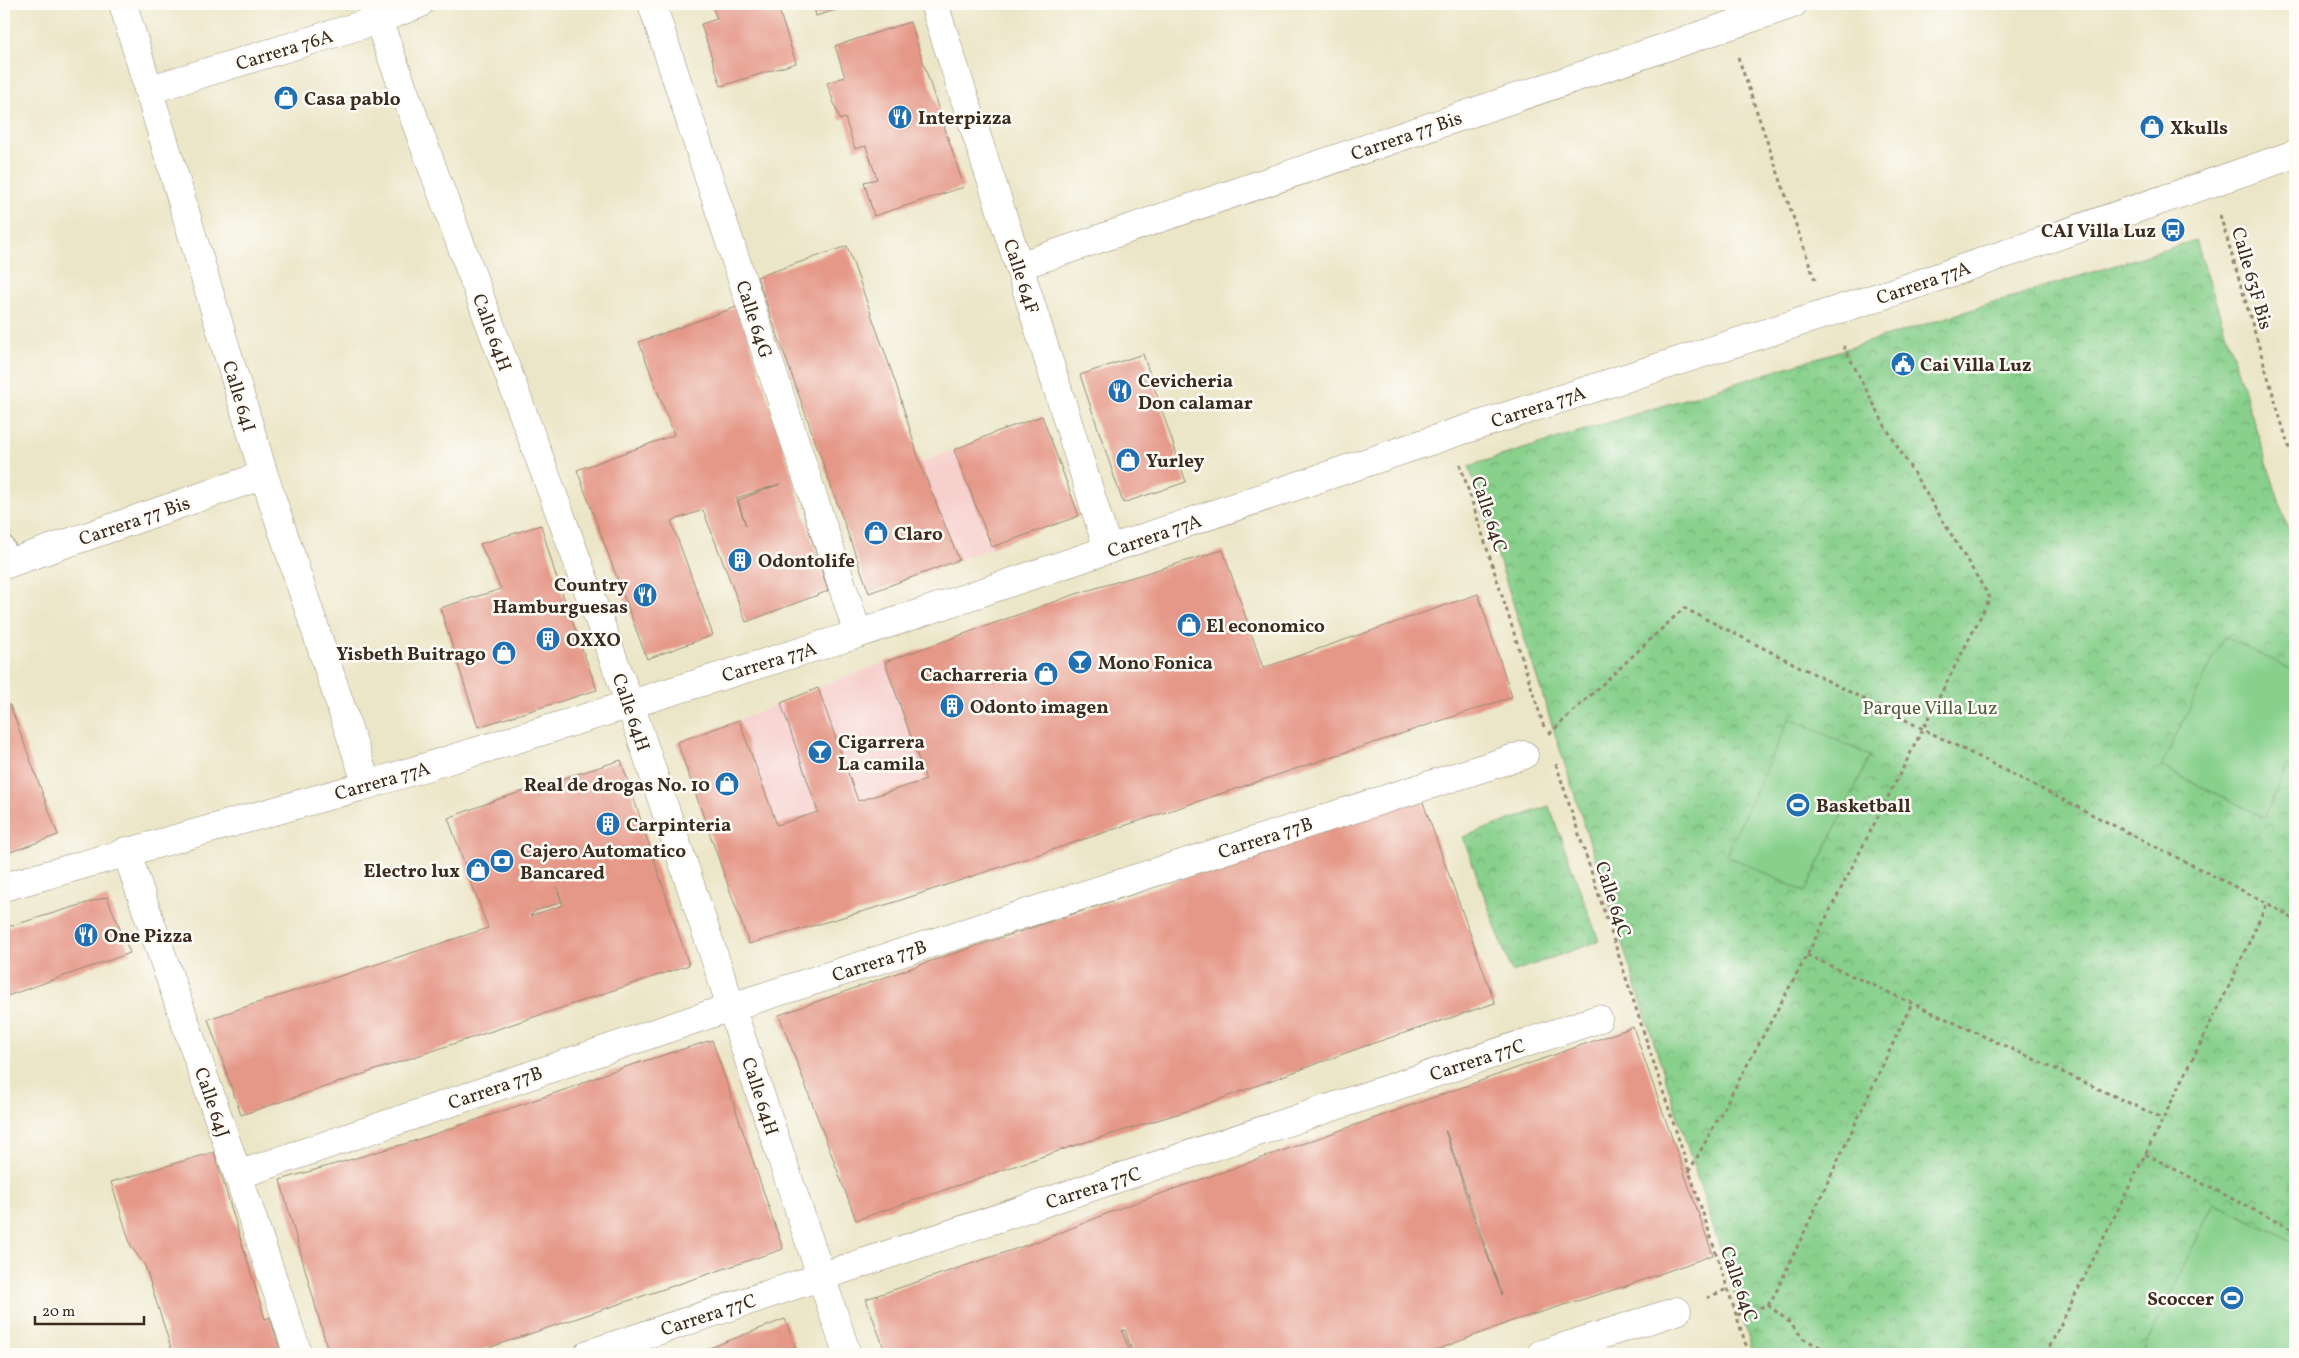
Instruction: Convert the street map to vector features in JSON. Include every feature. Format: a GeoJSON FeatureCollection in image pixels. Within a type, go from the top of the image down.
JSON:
{"type":"FeatureCollection","features":[{"type":"Feature","properties":{"kind":"street","name":"Calle 64I"},"geometry":{"type":"LineString","coordinates":[[123,4],[264,475],[367,786]]}},
{"type":"Feature","properties":{"kind":"street","name":"Carrera 76A"},"geometry":{"type":"LineString","coordinates":[[148,90],[378,20],[418,4]]}},
{"type":"Feature","properties":{"kind":"street","name":"Calle 64G"},"geometry":{"type":"LineString","coordinates":[[652,4],[858,634]]}},
{"type":"Feature","properties":{"kind":"street","name":"Calle 64F"},"geometry":{"type":"LineString","coordinates":[[934,4],[1108,550]]}},
{"type":"Feature","properties":{"kind":"street","name":"Carrera 77 Bis"},"geometry":{"type":"LineString","coordinates":[[1019,266],[1793,4]]}},
{"type":"Feature","properties":{"kind":"street","name":"Calle 64H"},"geometry":{"type":"LineString","coordinates":[[378,20],[630,704],[847,1354]]}},
{"type":"Feature","properties":{"kind":"street","name":"Carrera 77A"},"geometry":{"type":"LineString","coordinates":[[4,887],[126,851],[367,786],[858,634],[1448,435],[1910,287],[2295,154]]}},
{"type":"Feature","properties":{"kind":"street","name":"Carrera 77 Bis"},"geometry":{"type":"LineString","coordinates":[[7,557],[264,475]]}},
{"type":"Feature","properties":{"kind":"street","name":"Carrera 77B"},"geometry":{"type":"LineString","coordinates":[[238,1175],[731,1007],[1524,755]]}},
{"type":"Feature","properties":{"kind":"street","name":"Calle 64J"},"geometry":{"type":"LineString","coordinates":[[126,851],[298,1354]]}},
{"type":"Feature","properties":{"kind":"street","name":"Carrera 77C"},"geometry":{"type":"LineString","coordinates":[[588,1354],[1598,1018]]}},
{"type":"Feature","properties":{"kind":"street"},"geometry":{"type":"LineString","coordinates":[[1541,1354],[1676,1311]]}},
{"type":"Feature","properties":{"kind":"path"},"geometry":{"type":"LineString","coordinates":[[1727,26],[1818,290]]}},
{"type":"Feature","properties":{"kind":"path","name":"Calle 63F Bis"},"geometry":{"type":"LineString","coordinates":[[2219,210],[2295,468]]}},
{"type":"Feature","properties":{"kind":"path"},"geometry":{"type":"LineString","coordinates":[[1689,1172],[1807,955],[1990,598],[1885,426],[1838,336]]}},
{"type":"Feature","properties":{"kind":"path","name":"Calle 64C"},"geometry":{"type":"LineString","coordinates":[[1458,459],[1547,736],[1684,608],[1924,729]]}},
{"type":"Feature","properties":{"kind":"path"},"geometry":{"type":"LineString","coordinates":[[1924,729],[2267,903],[2295,920]]}},
{"type":"Feature","properties":{"kind":"path","name":"Calle 64C"},"geometry":{"type":"LineString","coordinates":[[1553,755],[1749,1354]]}},
{"type":"Feature","properties":{"kind":"path"},"geometry":{"type":"LineString","coordinates":[[2046,1354],[2230,984],[2267,903]]}},
{"type":"Feature","properties":{"kind":"path"},"geometry":{"type":"LineString","coordinates":[[1807,955],[2162,1118]]}},
{"type":"Feature","properties":{"kind":"path"},"geometry":{"type":"LineString","coordinates":[[1738,1316],[1768,1305],[1775,1294],[1912,1003]]}},
{"type":"Feature","properties":{"kind":"path"},"geometry":{"type":"LineString","coordinates":[[2145,1154],[2295,1230]]}},
{"type":"Feature","properties":{"kind":"path"},"geometry":{"type":"LineString","coordinates":[[1768,1305],[1788,1321],[1804,1339],[1834,1354]]}},
{"type":"Feature","properties":{"kind":"shaded area"},"geometry":{"type":"Polygon","coordinates":[[[954,450],[992,547],[959,560],[920,463],[954,450]]]}},
{"type":"Feature","properties":{"kind":"shaded area"},"geometry":{"type":"Polygon","coordinates":[[[885,662],[926,780],[858,801],[818,688],[885,662]]]}},
{"type":"Feature","properties":{"kind":"shaded area"},"geometry":{"type":"Polygon","coordinates":[[[781,703],[818,812],[777,825],[739,720],[781,703]]]}},
{"type":"Feature","properties":{"kind":"green space","name":"Parque Villa Luz"},"geometry":{"type":"Polygon","coordinates":[[[2196,240],[2295,551],[2295,1354],[1754,1354],[1469,466],[2196,240]]]}},
{"type":"Feature","properties":{"kind":"green space"},"geometry":{"type":"Polygon","coordinates":[[[2224,637],[2295,671],[2295,752],[2264,817],[2161,767],[2224,637]]]}},
{"type":"Feature","properties":{"kind":"green space","name":"Basketball"},"geometry":{"type":"Polygon","coordinates":[[[1790,718],[1870,756],[1805,892],[1726,855],[1790,718]]]}},
{"type":"Feature","properties":{"kind":"green space"},"geometry":{"type":"Polygon","coordinates":[[[1549,806],[1599,941],[1512,972],[1463,837],[1549,806]]]}},
{"type":"Feature","properties":{"kind":"green space","name":"Scoccer"},"geometry":{"type":"Polygon","coordinates":[[[2214,1203],[2295,1242],[2295,1354],[2142,1354],[2214,1203]]]}},
{"type":"Feature","properties":{"kind":"building"},"geometry":{"type":"Polygon","coordinates":[[[711,4],[777,4],[796,63],[721,86],[701,24],[717,19],[711,4]]]}},
{"type":"Feature","properties":{"kind":"building"},"geometry":{"type":"Polygon","coordinates":[[[813,4],[855,4],[816,16],[813,4]]]}},
{"type":"Feature","properties":{"kind":"building"},"geometry":{"type":"Polygon","coordinates":[[[910,22],[964,187],[874,216],[864,182],[877,179],[866,146],[855,149],[845,118],[840,120],[827,83],[845,77],[835,46],[910,22]]]}},
{"type":"Feature","properties":{"kind":"building"},"geometry":{"type":"Polygon","coordinates":[[[847,246],[897,387],[920,463],[959,560],[869,593],[757,277],[847,246]]]}},
{"type":"Feature","properties":{"kind":"building"},"geometry":{"type":"Polygon","coordinates":[[[739,306],[828,591],[746,622],[703,510],[671,521],[713,635],[647,659],[577,470],[674,435],[639,342],[739,306]],[[780,484],[736,498],[746,526],[738,500],[780,484]]]}},
{"type":"Feature","properties":{"kind":"building"},"geometry":{"type":"Polygon","coordinates":[[[1143,354],[1186,482],[1123,503],[1080,375],[1143,354]]]}},
{"type":"Feature","properties":{"kind":"building"},"geometry":{"type":"Polygon","coordinates":[[[1042,416],[1079,516],[992,547],[954,450],[996,432],[1042,416]]]}},
{"type":"Feature","properties":{"kind":"building"},"geometry":{"type":"Polygon","coordinates":[[[541,525],[555,573],[597,690],[478,727],[440,608],[501,589],[480,544],[541,525]]]}},
{"type":"Feature","properties":{"kind":"building"},"geometry":{"type":"Polygon","coordinates":[[[1223,550],[1263,668],[1478,594],[1512,697],[892,903],[749,944],[677,742],[739,720],[777,825],[818,812],[781,703],[818,688],[858,801],[926,780],[885,662],[1076,594],[1223,550]]]}},
{"type":"Feature","properties":{"kind":"building"},"geometry":{"type":"Polygon","coordinates":[[[10,705],[58,835],[5,854],[4,706],[10,705]]]}},
{"type":"Feature","properties":{"kind":"building"},"geometry":{"type":"Polygon","coordinates":[[[621,760],[689,965],[241,1115],[208,1019],[488,928],[448,818],[496,800],[621,760]],[[557,886],[561,902],[535,911],[530,916],[563,905],[557,886]]]}},
{"type":"Feature","properties":{"kind":"building"},"geometry":{"type":"Polygon","coordinates":[[[1420,794],[1495,1003],[1365,1046],[1190,1110],[1076,1145],[856,1220],[779,1015],[928,962],[1218,866],[1420,794]]]}},
{"type":"Feature","properties":{"kind":"building"},"geometry":{"type":"Polygon","coordinates":[[[107,897],[130,953],[4,997],[4,928],[107,897]]]}},
{"type":"Feature","properties":{"kind":"building"},"geometry":{"type":"Polygon","coordinates":[[[1633,1027],[1713,1255],[1626,1286],[1512,1321],[1426,1354],[1133,1354],[1125,1330],[1122,1331],[1131,1354],[886,1354],[866,1299],[1045,1239],[1123,1207],[1633,1027]],[[1446,1131],[1475,1222],[1502,1295],[1446,1131]]]}},
{"type":"Feature","properties":{"kind":"building"},"geometry":{"type":"Polygon","coordinates":[[[712,1040],[783,1249],[470,1354],[329,1354],[280,1180],[411,1142],[570,1088],[609,1072],[712,1040]]]}},
{"type":"Feature","properties":{"kind":"building"},"geometry":{"type":"Polygon","coordinates":[[[214,1152],[265,1319],[270,1317],[281,1354],[173,1354],[145,1266],[131,1246],[111,1182],[214,1152]]]}},
{"type":"Feature","properties":{"kind":"building"},"geometry":{"type":"Polygon","coordinates":[[[785,1319],[798,1354],[692,1354],[707,1349],[785,1319]]]}},
{"type":"Feature","properties":{"kind":"place","name":"Casa pablo"},"geometry":{"type":"Point","coordinates":[286,98]}},
{"type":"Feature","properties":{"kind":"place","name":"Interpizza"},"geometry":{"type":"Point","coordinates":[900,117]}},
{"type":"Feature","properties":{"kind":"place","name":"Xkulls"},"geometry":{"type":"Point","coordinates":[2152,127]}},
{"type":"Feature","properties":{"kind":"place","name":"CAI Villa Luz"},"geometry":{"type":"Point","coordinates":[2173,230]}},
{"type":"Feature","properties":{"kind":"place","name":"Cai Villa Luz"},"geometry":{"type":"Point","coordinates":[1903,364]}},
{"type":"Feature","properties":{"kind":"place","name":"Cevicheria Don calamar"},"geometry":{"type":"Point","coordinates":[1120,391]}},
{"type":"Feature","properties":{"kind":"place","name":"Yurley"},"geometry":{"type":"Point","coordinates":[1128,460]}},
{"type":"Feature","properties":{"kind":"place","name":"Claro"},"geometry":{"type":"Point","coordinates":[876,533]}},
{"type":"Feature","properties":{"kind":"place","name":"Odontolife"},"geometry":{"type":"Point","coordinates":[740,560]}},
{"type":"Feature","properties":{"kind":"place","name":"Country Hamburguesas"},"geometry":{"type":"Point","coordinates":[645,595]}},
{"type":"Feature","properties":{"kind":"place","name":"El economico"},"geometry":{"type":"Point","coordinates":[1189,625]}},
{"type":"Feature","properties":{"kind":"place","name":"OXXO"},"geometry":{"type":"Point","coordinates":[548,639]}},
{"type":"Feature","properties":{"kind":"place","name":"Yisbeth Buitrago"},"geometry":{"type":"Point","coordinates":[504,653]}},
{"type":"Feature","properties":{"kind":"place","name":"Mono Fonica"},"geometry":{"type":"Point","coordinates":[1080,662]}},
{"type":"Feature","properties":{"kind":"place","name":"Cacharreria"},"geometry":{"type":"Point","coordinates":[1046,674]}},
{"type":"Feature","properties":{"kind":"place","name":"Odonto imagen"},"geometry":{"type":"Point","coordinates":[952,706]}},
{"type":"Feature","properties":{"kind":"place","name":"Cigarrera La camila"},"geometry":{"type":"Point","coordinates":[820,752]}},
{"type":"Feature","properties":{"kind":"place","name":"Real de drogas No. 10"},"geometry":{"type":"Point","coordinates":[727,784]}},
{"type":"Feature","properties":{"kind":"place","name":"Basketball"},"geometry":{"type":"Point","coordinates":[1798,805]}},
{"type":"Feature","properties":{"kind":"place","name":"Carpinteria"},"geometry":{"type":"Point","coordinates":[608,824]}},
{"type":"Feature","properties":{"kind":"place","name":"Cajero Automatico Bancared"},"geometry":{"type":"Point","coordinates":[502,861]}},
{"type":"Feature","properties":{"kind":"place","name":"Electro lux"},"geometry":{"type":"Point","coordinates":[478,870]}},
{"type":"Feature","properties":{"kind":"place","name":"One Pizza"},"geometry":{"type":"Point","coordinates":[86,935]}},
{"type":"Feature","properties":{"kind":"place","name":"Scoccer"},"geometry":{"type":"Point","coordinates":[2232,1298]}}]}
